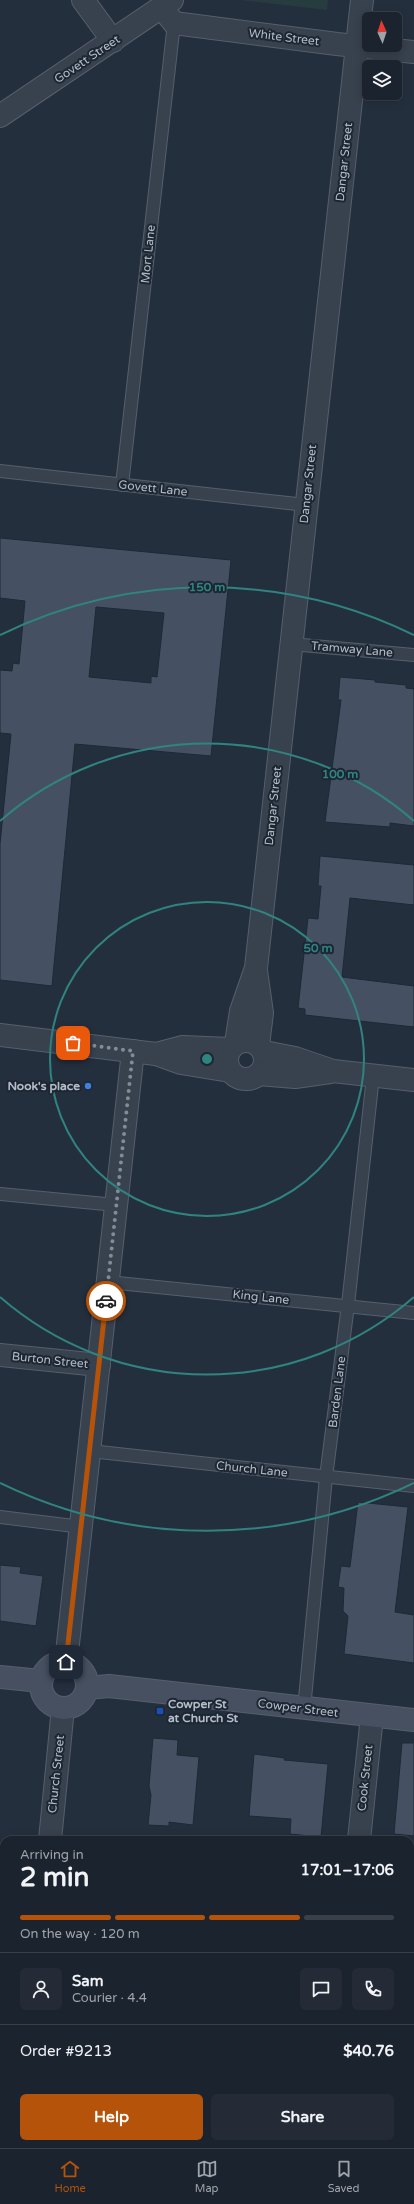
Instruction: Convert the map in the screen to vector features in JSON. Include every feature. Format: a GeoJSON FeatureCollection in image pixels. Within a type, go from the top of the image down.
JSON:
{"type":"FeatureCollection","features":[{"type":"Feature","properties":{"kind":"main road"},"geometry":{"type":"LineString","coordinates":[[66,1662],[73,1663],[82,1670],[87,1680],[87,1688],[80,1701],[74,1705],[63,1708],[56,1706],[46,1699],[42,1693],[41,1681],[48,1668],[54,1664],[66,1662]]}},
{"type":"Feature","properties":{"kind":"main road"},"geometry":{"type":"LineString","coordinates":[[0,1676],[41,1681]]}},
{"type":"Feature","properties":{"kind":"main road","name":"Cowper Street"},"geometry":{"type":"LineString","coordinates":[[87,1688],[109,1686],[304,1709],[414,1720]]}},
{"type":"Feature","properties":{"kind":"street"},"geometry":{"type":"LineString","coordinates":[[83,0],[113,41]]}},
{"type":"Feature","properties":{"kind":"street","name":"Dangar Street"},"geometry":{"type":"LineString","coordinates":[[233,1046],[241,1011],[256,968],[362,0]]}},
{"type":"Feature","properties":{"kind":"street","name":"Govett Street"},"geometry":{"type":"LineString","coordinates":[[0,116],[113,41],[169,10]]}},
{"type":"Feature","properties":{"kind":"street","name":"White Street"},"geometry":{"type":"LineString","coordinates":[[169,10],[357,46],[414,52]]}},
{"type":"Feature","properties":{"kind":"street","name":"Dangar Street"},"geometry":{"type":"LineString","coordinates":[[256,968],[262,1013],[261,1049]]}},
{"type":"Feature","properties":{"kind":"street"},"geometry":{"type":"LineString","coordinates":[[0,1035],[156,1054],[181,1063],[230,1071],[235,1075],[247,1079],[259,1074],[295,1077],[334,1071]]}},
{"type":"Feature","properties":{"kind":"street"},"geometry":{"type":"LineString","coordinates":[[156,1054],[182,1047],[233,1046],[248,1041],[261,1049],[334,1071],[414,1080]]}},
{"type":"Feature","properties":{"kind":"street"},"geometry":{"type":"LineString","coordinates":[[230,1071],[227,1060],[233,1046]]}},
{"type":"Feature","properties":{"kind":"street"},"geometry":{"type":"LineString","coordinates":[[259,1074],[264,1064],[261,1049]]}},
{"type":"Feature","properties":{"kind":"street"},"geometry":{"type":"LineString","coordinates":[[66,1662],[133,1051]]}},
{"type":"Feature","properties":{"kind":"street","name":"Burton Street"},"geometry":{"type":"LineString","coordinates":[[0,1355],[99,1365]]}},
{"type":"Feature","properties":{"kind":"street","name":"Church Street"},"geometry":{"type":"LineString","coordinates":[[50,1836],[63,1708]]}},
{"type":"Feature","properties":{"kind":"street","name":"Cook Street"},"geometry":{"type":"LineString","coordinates":[[359,1836],[372,1716]]}},
{"type":"Feature","properties":{"kind":"lane","name":"Mort Lane"},"geometry":{"type":"LineString","coordinates":[[122,485],[169,10]]}},
{"type":"Feature","properties":{"kind":"lane","name":"Govett Lane"},"geometry":{"type":"LineString","coordinates":[[0,471],[306,505]]}},
{"type":"Feature","properties":{"kind":"lane","name":"Tramway Lane"},"geometry":{"type":"LineString","coordinates":[[291,644],[414,655]]}},
{"type":"Feature","properties":{"kind":"lane","name":"Barden Lane"},"geometry":{"type":"LineString","coordinates":[[304,1709],[326,1477],[348,1306],[373,1076]]}},
{"type":"Feature","properties":{"kind":"lane"},"geometry":{"type":"LineString","coordinates":[[0,1194],[116,1205]]}},
{"type":"Feature","properties":{"kind":"lane","name":"King Lane"},"geometry":{"type":"LineString","coordinates":[[108,1282],[414,1313]]}},
{"type":"Feature","properties":{"kind":"lane","name":"Church Lane"},"geometry":{"type":"LineString","coordinates":[[90,1451],[414,1486]]}},
{"type":"Feature","properties":{"kind":"lane"},"geometry":{"type":"LineString","coordinates":[[0,1517],[82,1527]]}},
{"type":"Feature","properties":{"kind":"green space"},"geometry":{"type":"Polygon","coordinates":[[[241,0],[328,0],[327,10],[241,0]]]}},
{"type":"Feature","properties":{"kind":"building"},"geometry":{"type":"Polygon","coordinates":[[[0,538],[231,560],[211,756],[75,744],[52,986],[0,980],[0,844],[11,734],[0,733],[0,670],[12,671],[13,663],[19,664],[25,601],[0,598],[0,538]],[[96,607],[89,677],[151,683],[151,676],[157,677],[164,613],[96,607]]]}},
{"type":"Feature","properties":{"kind":"building"},"geometry":{"type":"Polygon","coordinates":[[[340,677],[375,680],[375,682],[406,685],[406,688],[414,689],[414,826],[390,823],[390,827],[325,822],[341,700],[338,700],[340,677]]]}},
{"type":"Feature","properties":{"kind":"building"},"geometry":{"type":"Polygon","coordinates":[[[320,856],[414,865],[414,905],[350,898],[342,977],[414,986],[414,1027],[305,1015],[305,1009],[298,1008],[308,918],[318,919],[321,886],[318,886],[320,856]]]}},
{"type":"Feature","properties":{"kind":"building"},"geometry":{"type":"Polygon","coordinates":[[[358,1502],[408,1507],[395,1612],[414,1615],[414,1663],[344,1654],[348,1616],[343,1611],[344,1588],[338,1587],[341,1566],[350,1567],[358,1502]]]}},
{"type":"Feature","properties":{"kind":"building"},"geometry":{"type":"Polygon","coordinates":[[[0,1565],[21,1567],[20,1573],[43,1576],[36,1626],[0,1621],[0,1565]]]}},
{"type":"Feature","properties":{"kind":"building"},"geometry":{"type":"Polygon","coordinates":[[[153,1738],[178,1740],[177,1755],[199,1757],[193,1825],[169,1822],[169,1826],[148,1825],[151,1795],[149,1786],[153,1738]]]}},
{"type":"Feature","properties":{"kind":"building"},"geometry":{"type":"Polygon","coordinates":[[[402,1743],[414,1743],[414,1836],[394,1834],[402,1743]]]}},
{"type":"Feature","properties":{"kind":"building"},"geometry":{"type":"Polygon","coordinates":[[[254,1754],[285,1758],[284,1760],[328,1764],[321,1836],[290,1834],[291,1819],[249,1816],[254,1754]]]}},
{"type":"Feature","properties":{"kind":"way so far"},"geometry":{"type":"LineString","coordinates":[[73,1043],[133,1051],[106,1301]]}},
{"type":"Feature","properties":{"kind":"place","name":"Nook's place"},"geometry":{"type":"Point","coordinates":[88,1086]}},
{"type":"Feature","properties":{"kind":"place","name":"Cowper St at Church St"},"geometry":{"type":"Point","coordinates":[160,1711]}},
{"type":"Feature","properties":{"kind":"route"},"geometry":{"type":"LineString","coordinates":[[66,1662],[106,1301]]}}]}
